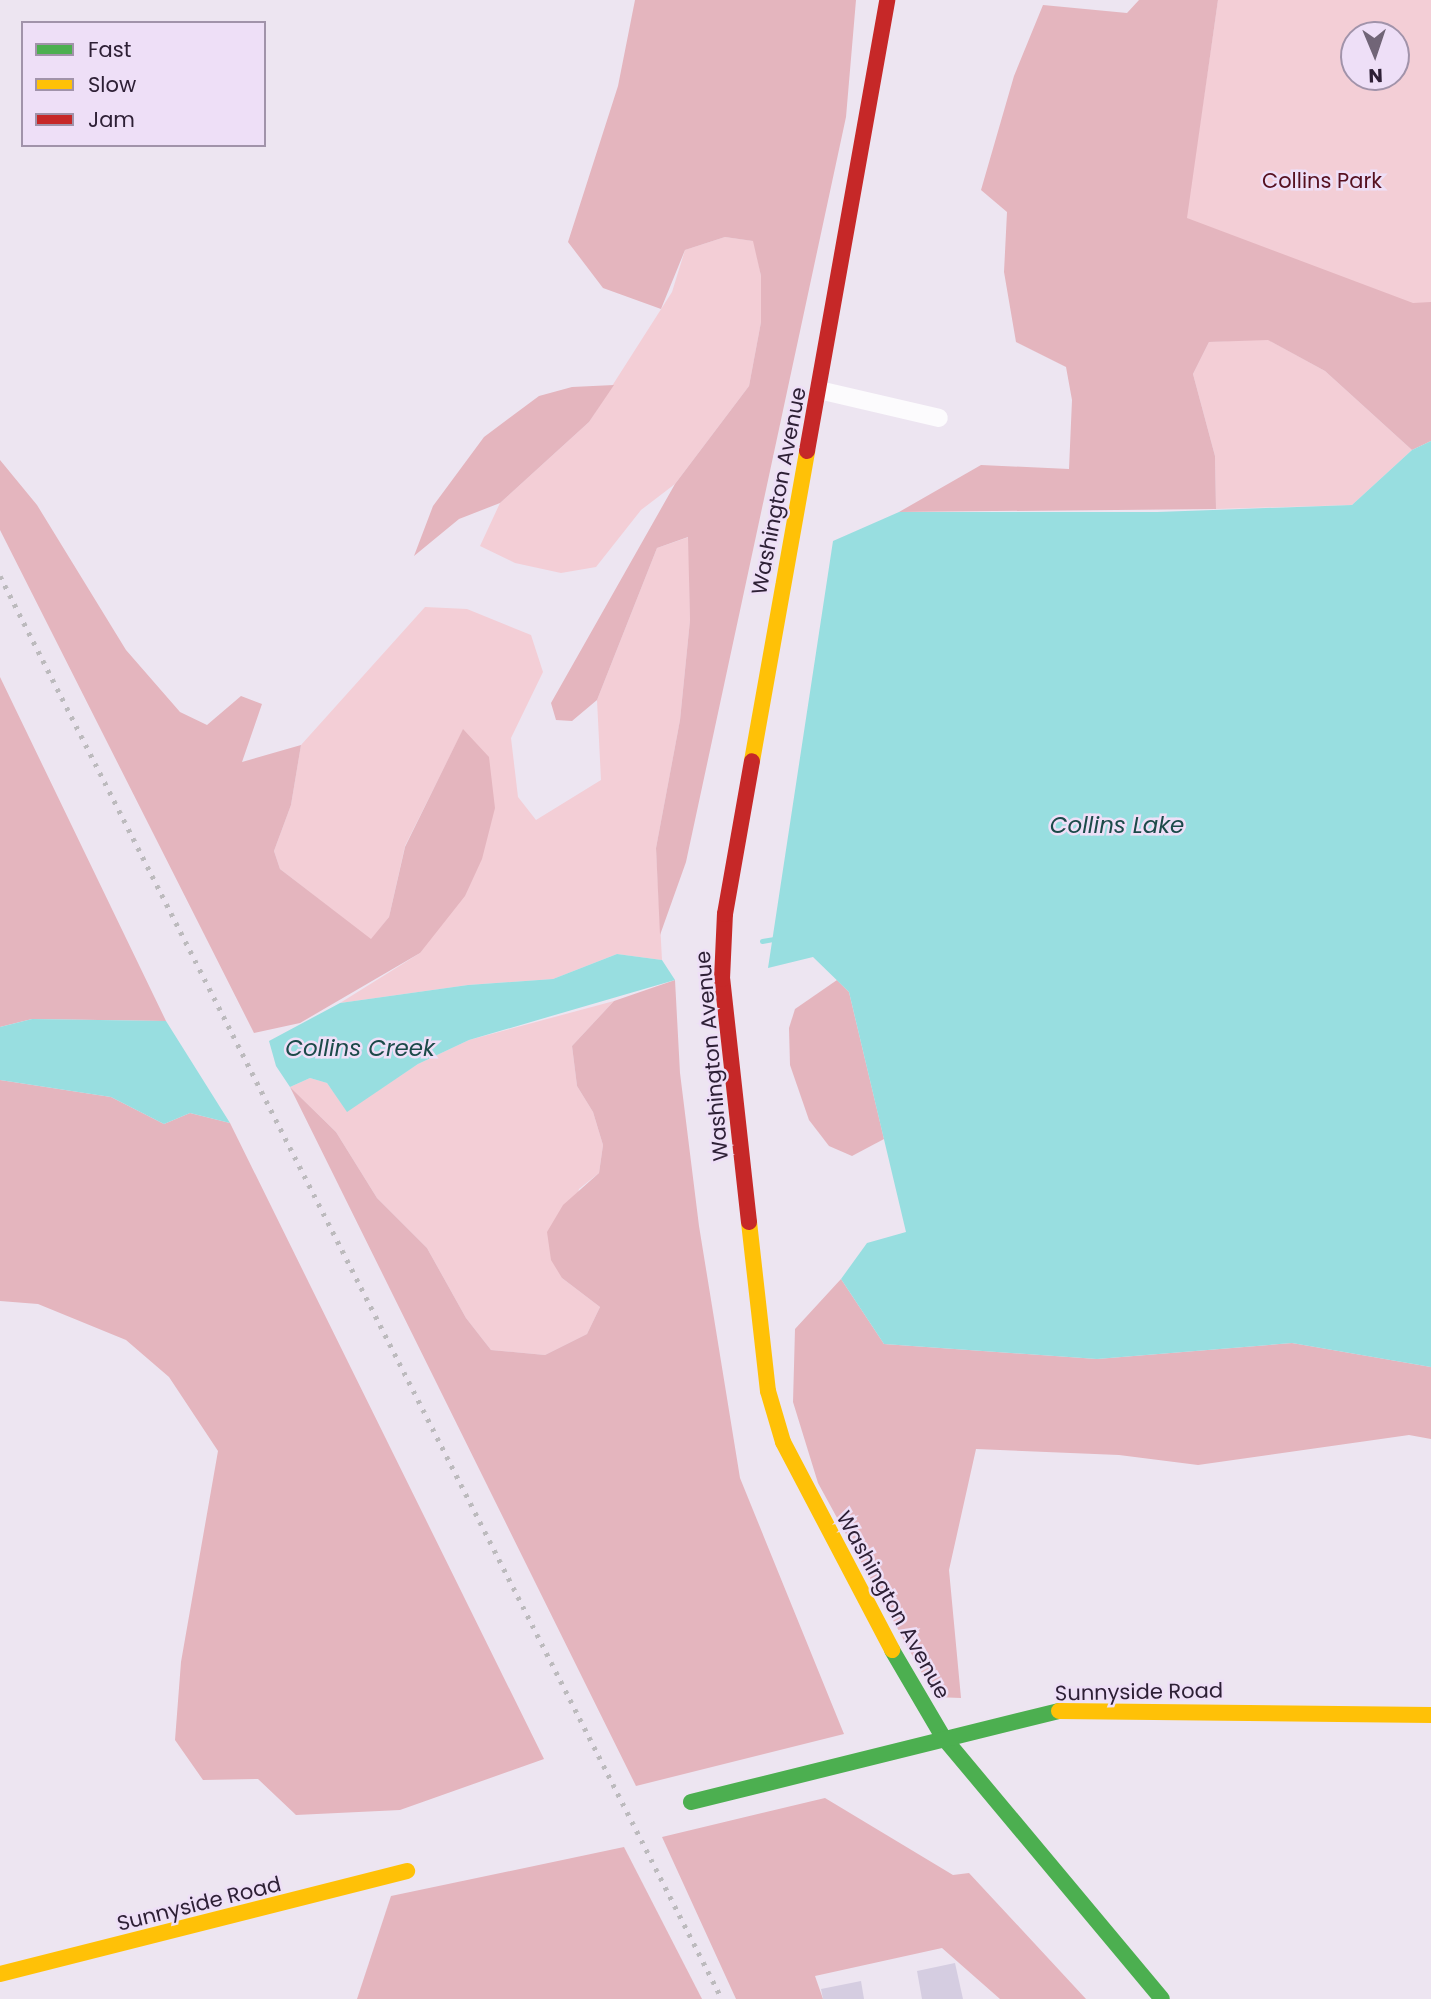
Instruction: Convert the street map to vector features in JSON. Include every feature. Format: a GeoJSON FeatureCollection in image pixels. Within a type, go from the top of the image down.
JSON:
{"type":"FeatureCollection","features":[{"type":"Feature","properties":{"kind":"street","name":"Washington Avenue"},"geometry":{"type":"LineString","coordinates":[[887,0],[819,390],[743,797],[725,914],[722,979],[768,1391],[783,1442],[869,1611],[943,1737],[1162,1999]]}},
{"type":"Feature","properties":{"kind":"street"},"geometry":{"type":"LineString","coordinates":[[819,390],[939,418]]}},
{"type":"Feature","properties":{"kind":"street","name":"Sunnyside Road"},"geometry":{"type":"LineString","coordinates":[[691,1802],[943,1737],[1058,1712],[1431,1715]]}},
{"type":"Feature","properties":{"kind":"street","name":"Sunnyside Road"},"geometry":{"type":"LineString","coordinates":[[0,1974],[407,1871]]}},
{"type":"Feature","properties":{"kind":"green space","name":"Collins Park"},"geometry":{"type":"Polygon","coordinates":[[[1218,0],[1431,0],[1431,391],[1186,219],[1218,0]]]}},
{"type":"Feature","properties":{"kind":"green space"},"geometry":{"type":"Polygon","coordinates":[[[725,237],[754,241],[761,276],[761,322],[749,386],[675,484],[641,510],[596,567],[561,573],[515,563],[480,546],[500,503],[589,422],[672,292],[685,250],[725,237]]]}},
{"type":"Feature","properties":{"kind":"green space"},"geometry":{"type":"Polygon","coordinates":[[[1267,339],[1325,371],[1412,450],[1352,505],[1216,509],[1215,456],[1193,374],[1209,342],[1267,339]]]}},
{"type":"Feature","properties":{"kind":"green space"},"geometry":{"type":"Polygon","coordinates":[[[689,537],[690,620],[680,720],[656,848],[662,960],[617,954],[553,979],[468,985],[340,1003],[420,953],[463,730],[405,846],[389,917],[371,940],[280,869],[274,851],[291,805],[301,745],[425,607],[467,609],[531,635],[543,672],[511,738],[518,797],[536,820],[601,780],[597,700],[657,548],[689,537]]]}},
{"type":"Feature","properties":{"kind":"green space"},"geometry":{"type":"Polygon","coordinates":[[[614,1001],[572,1046],[577,1086],[593,1112],[603,1145],[599,1173],[579,1189],[562,1278],[600,1307],[587,1334],[545,1355],[491,1350],[466,1318],[427,1248],[377,1198],[336,1132],[290,1087],[310,1078],[327,1083],[347,1111],[418,1064],[469,1040],[614,1001]]]}},
{"type":"Feature","properties":{"kind":"shaded area"},"geometry":{"type":"Polygon","coordinates":[[[635,0],[856,0],[846,117],[686,862],[660,935],[656,848],[680,720],[690,620],[688,537],[657,548],[597,700],[572,721],[556,720],[551,703],[675,484],[749,386],[761,322],[761,276],[753,241],[725,237],[685,250],[661,309],[603,288],[568,242],[618,86],[635,0]]]}},
{"type":"Feature","properties":{"kind":"shaded area"},"geometry":{"type":"Polygon","coordinates":[[[1139,0],[1218,0],[1187,218],[1413,303],[1431,302],[1431,441],[1412,450],[1325,371],[1268,340],[1209,342],[1193,374],[1215,456],[1216,509],[899,512],[981,465],[1069,469],[1072,400],[1066,367],[1016,342],[1004,272],[1007,212],[981,190],[1014,76],[1043,5],[1127,13],[1139,0]]]}},
{"type":"Feature","properties":{"kind":"shaded area"},"geometry":{"type":"Polygon","coordinates":[[[614,385],[589,422],[500,503],[459,519],[414,556],[433,506],[484,437],[539,396],[572,387],[614,385]]]}},
{"type":"Feature","properties":{"kind":"shaded area"},"geometry":{"type":"Polygon","coordinates":[[[0,460],[37,505],[126,650],[180,712],[207,725],[241,696],[262,704],[242,762],[301,745],[291,805],[274,851],[280,869],[371,939],[389,917],[405,847],[463,729],[489,757],[495,808],[482,859],[465,896],[420,953],[300,1023],[254,1033],[0,530],[0,460]]]}},
{"type":"Feature","properties":{"kind":"shaded area"},"geometry":{"type":"Polygon","coordinates":[[[0,677],[166,1021],[32,1019],[0,1027],[0,677]]]}},
{"type":"Feature","properties":{"kind":"shaded area"},"geometry":{"type":"Polygon","coordinates":[[[675,980],[680,1073],[699,1226],[740,1478],[844,1734],[636,1786],[290,1087],[336,1132],[377,1198],[427,1248],[466,1318],[491,1350],[545,1355],[587,1334],[600,1307],[562,1278],[551,1260],[547,1232],[563,1205],[599,1173],[603,1145],[593,1112],[577,1086],[572,1046],[614,1001],[675,980]]]}},
{"type":"Feature","properties":{"kind":"shaded area"},"geometry":{"type":"Polygon","coordinates":[[[837,980],[849,992],[884,1139],[852,1156],[829,1146],[809,1120],[790,1065],[789,1028],[795,1009],[837,980]]]}},
{"type":"Feature","properties":{"kind":"shaded area"},"geometry":{"type":"Polygon","coordinates":[[[0,1080],[111,1097],[164,1124],[190,1113],[230,1123],[544,1759],[400,1810],[296,1815],[258,1779],[203,1780],[175,1740],[181,1662],[218,1451],[169,1377],[126,1340],[38,1304],[0,1301],[0,1080]]]}},
{"type":"Feature","properties":{"kind":"shaded area"},"geometry":{"type":"Polygon","coordinates":[[[841,1279],[884,1344],[1097,1359],[1292,1343],[1431,1367],[1431,1439],[1409,1435],[1198,1465],[1119,1455],[976,1449],[949,1570],[961,1698],[935,1697],[818,1483],[793,1402],[795,1329],[841,1279]]]}},
{"type":"Feature","properties":{"kind":"shaded area"},"geometry":{"type":"Polygon","coordinates":[[[825,1798],[953,1875],[969,1873],[1086,1999],[1000,1999],[942,1948],[815,1976],[823,1999],[736,1999],[662,1837],[825,1798]]]}},
{"type":"Feature","properties":{"kind":"shaded area"},"geometry":{"type":"Polygon","coordinates":[[[624,1847],[702,1999],[357,1999],[391,1896],[624,1847]]]}},
{"type":"Feature","properties":{"kind":"water","name":"Collins Lake"},"geometry":{"type":"Polygon","coordinates":[[[1431,441],[1431,1367],[1292,1343],[1097,1359],[884,1344],[841,1279],[867,1243],[906,1232],[849,992],[813,957],[768,968],[833,541],[899,512],[1157,512],[1352,505],[1412,450],[1431,441]]]}},
{"type":"Feature","properties":{"kind":"water","name":"Collins Creek"},"geometry":{"type":"Polygon","coordinates":[[[617,954],[662,960],[675,980],[469,1040],[418,1064],[347,1112],[327,1083],[310,1078],[290,1087],[276,1066],[269,1041],[340,1003],[468,985],[553,979],[617,954]]]}},
{"type":"Feature","properties":{"kind":"water"},"geometry":{"type":"Polygon","coordinates":[[[32,1019],[166,1021],[230,1123],[190,1113],[164,1124],[111,1097],[0,1080],[0,1027],[32,1019]]]}},
{"type":"Feature","properties":{"kind":"building"},"geometry":{"type":"Polygon","coordinates":[[[955,1963],[963,1999],[922,1999],[917,1971],[955,1963]]]}},
{"type":"Feature","properties":{"kind":"building"},"geometry":{"type":"Polygon","coordinates":[[[861,1981],[864,1999],[823,1999],[821,1989],[861,1981]]]}},
{"type":"Feature","properties":{"kind":"waterway","name":"Collins Creek"},"geometry":{"type":"LineString","coordinates":[[762,941],[773,939]]}},
{"type":"Feature","properties":{"kind":"railway"},"geometry":{"type":"LineString","coordinates":[[0,576],[722,1999]]}},
{"type":"Feature","properties":{"kind":"traffic: fast"},"geometry":{"type":"LineString","coordinates":[[892,1650],[943,1737],[1162,1999]]}},
{"type":"Feature","properties":{"kind":"traffic: fast"},"geometry":{"type":"LineString","coordinates":[[691,1802],[1059,1711]]}},
{"type":"Feature","properties":{"kind":"traffic: slow"},"geometry":{"type":"LineString","coordinates":[[752,761],[807,451]]}},
{"type":"Feature","properties":{"kind":"traffic: slow"},"geometry":{"type":"LineString","coordinates":[[749,1222],[768,1391],[783,1442],[892,1650]]}},
{"type":"Feature","properties":{"kind":"traffic: slow"},"geometry":{"type":"LineString","coordinates":[[1059,1711],[1431,1715]]}},
{"type":"Feature","properties":{"kind":"traffic: slow"},"geometry":{"type":"LineString","coordinates":[[0,1974],[407,1871]]}},
{"type":"Feature","properties":{"kind":"traffic: jam"},"geometry":{"type":"LineString","coordinates":[[807,451],[887,0]]}},
{"type":"Feature","properties":{"kind":"traffic: jam"},"geometry":{"type":"LineString","coordinates":[[749,1222],[722,979],[725,914],[752,761]]}}]}
